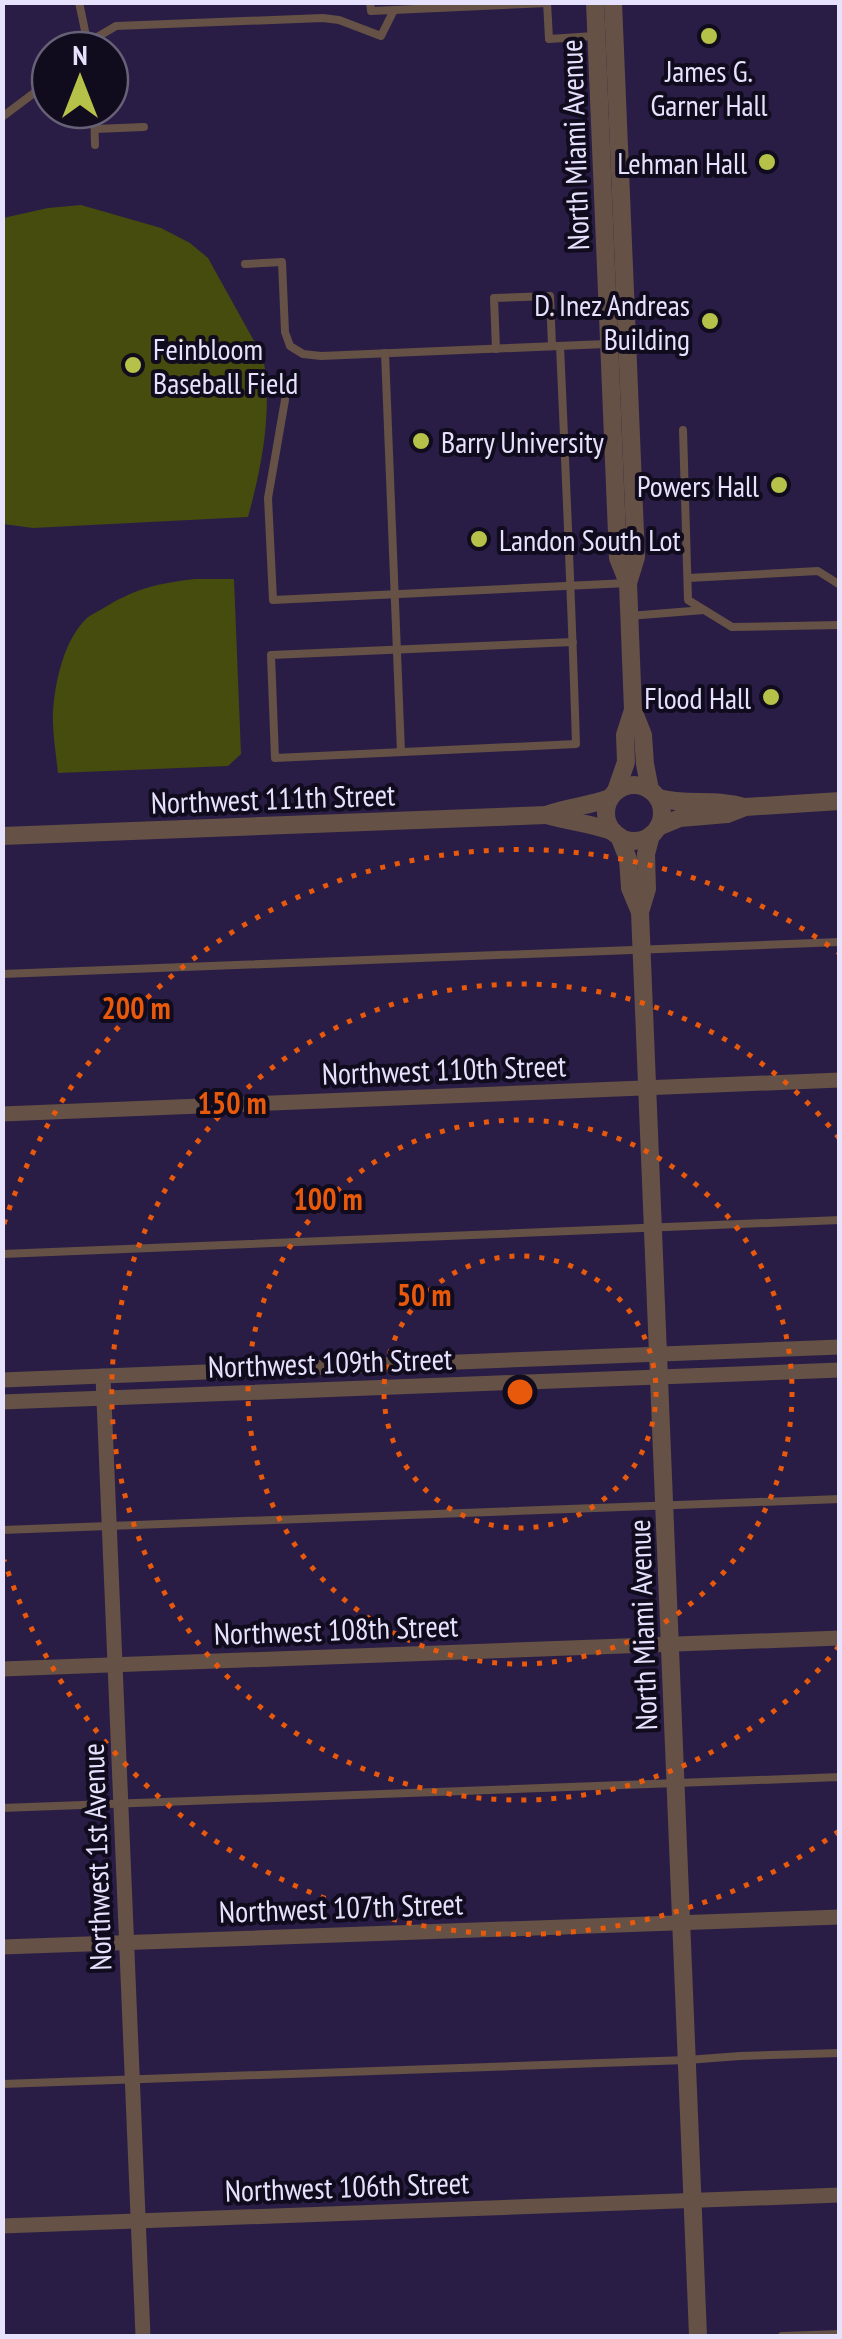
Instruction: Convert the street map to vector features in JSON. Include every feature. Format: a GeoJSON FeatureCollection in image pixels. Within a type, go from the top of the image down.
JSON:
{"type":"FeatureCollection","features":[{"type":"Feature","properties":{"kind":"street","name":"North Miami Avenue"},"geometry":{"type":"LineString","coordinates":[[595,2],[606,35]]}},
{"type":"Feature","properties":{"kind":"street","name":"North Miami Avenue"},"geometry":{"type":"LineString","coordinates":[[613,2],[606,35],[618,344],[636,557],[628,583],[629,616],[634,710],[644,735],[644,764],[654,794]]}},
{"type":"Feature","properties":{"kind":"street","name":"North Miami Avenue"},"geometry":{"type":"LineString","coordinates":[[613,795],[626,762],[626,736],[634,710]]}},
{"type":"Feature","properties":{"kind":"street"},"geometry":{"type":"LineString","coordinates":[[745,807],[727,814],[680,818],[635,840],[616,834],[606,820],[613,795],[629,785],[644,787],[678,802],[726,802],[745,807],[840,802]]}},
{"type":"Feature","properties":{"kind":"street"},"geometry":{"type":"LineString","coordinates":[[654,794],[662,812],[655,831]]}},
{"type":"Feature","properties":{"kind":"street","name":"Northwest 111th Street"},"geometry":{"type":"LineString","coordinates":[[2,836],[546,814],[613,795]]}},
{"type":"Feature","properties":{"kind":"street","name":"Northwest 111th Street"},"geometry":{"type":"LineString","coordinates":[[546,814],[591,823],[616,834]]}},
{"type":"Feature","properties":{"kind":"street","name":"North Miami Avenue"},"geometry":{"type":"LineString","coordinates":[[640,912],[647,889],[646,854],[655,831]]}},
{"type":"Feature","properties":{"kind":"street","name":"North Miami Avenue"},"geometry":{"type":"LineString","coordinates":[[616,834],[628,859],[630,888],[640,912],[698,2336]]}},
{"type":"Feature","properties":{"kind":"street","name":"Northwest 110th Street"},"geometry":{"type":"LineString","coordinates":[[2,1114],[840,1080]]}},
{"type":"Feature","properties":{"kind":"street","name":"Northwest 109th Street"},"geometry":{"type":"LineString","coordinates":[[2,1380],[840,1347]]}},
{"type":"Feature","properties":{"kind":"street"},"geometry":{"type":"LineString","coordinates":[[475,1361],[476,1384]]}},
{"type":"Feature","properties":{"kind":"street"},"geometry":{"type":"LineString","coordinates":[[294,1368],[294,1391]]}},
{"type":"Feature","properties":{"kind":"street","name":"Northwest 109th Street"},"geometry":{"type":"LineString","coordinates":[[2,1402],[840,1370]]}},
{"type":"Feature","properties":{"kind":"street","name":"Northwest 1st Avenue"},"geometry":{"type":"LineString","coordinates":[[103,1376],[143,2336]]}},
{"type":"Feature","properties":{"kind":"street","name":"Northwest 108th Street"},"geometry":{"type":"LineString","coordinates":[[2,1669],[840,1638]]}},
{"type":"Feature","properties":{"kind":"street","name":"Northwest 107th Street"},"geometry":{"type":"LineString","coordinates":[[2,1947],[840,1916]]}},
{"type":"Feature","properties":{"kind":"street","name":"Northwest 106th Street"},"geometry":{"type":"LineString","coordinates":[[2,2226],[840,2195]]}},
{"type":"Feature","properties":{"kind":"lane"},"geometry":{"type":"LineString","coordinates":[[79,2],[85,30]]}},
{"type":"Feature","properties":{"kind":"lane"},"geometry":{"type":"LineString","coordinates":[[370,2],[371,12],[547,3],[549,38],[606,35]]}},
{"type":"Feature","properties":{"kind":"lane"},"geometry":{"type":"LineString","coordinates":[[110,30],[116,26],[323,18],[381,36],[394,10]]}},
{"type":"Feature","properties":{"kind":"lane"},"geometry":{"type":"LineString","coordinates":[[2,116],[30,96]]}},
{"type":"Feature","properties":{"kind":"lane"},"geometry":{"type":"LineString","coordinates":[[130,127],[144,127]]}},
{"type":"Feature","properties":{"kind":"lane"},"geometry":{"type":"LineString","coordinates":[[95,130],[95,145]]}},
{"type":"Feature","properties":{"kind":"lane"},"geometry":{"type":"LineString","coordinates":[[245,264],[282,262],[285,332],[290,346],[303,354],[618,344]]}},
{"type":"Feature","properties":{"kind":"lane"},"geometry":{"type":"LineString","coordinates":[[496,348],[494,298],[550,296],[571,585],[573,642],[576,744],[275,758],[271,655],[573,642]]}},
{"type":"Feature","properties":{"kind":"lane"},"geometry":{"type":"LineString","coordinates":[[385,353],[401,752]]}},
{"type":"Feature","properties":{"kind":"lane"},"geometry":{"type":"LineString","coordinates":[[285,400],[268,498],[273,600],[628,583]]}},
{"type":"Feature","properties":{"kind":"lane"},"geometry":{"type":"LineString","coordinates":[[683,430],[688,600],[732,627],[840,625]]}},
{"type":"Feature","properties":{"kind":"lane"},"geometry":{"type":"LineString","coordinates":[[688,578],[818,571],[840,585]]}},
{"type":"Feature","properties":{"kind":"lane"},"geometry":{"type":"LineString","coordinates":[[629,616],[704,610]]}},
{"type":"Feature","properties":{"kind":"lane"},"geometry":{"type":"LineString","coordinates":[[2,974],[840,942]]}},
{"type":"Feature","properties":{"kind":"lane"},"geometry":{"type":"LineString","coordinates":[[2,1254],[840,1220]]}},
{"type":"Feature","properties":{"kind":"lane"},"geometry":{"type":"LineString","coordinates":[[2,1530],[840,1499]]}},
{"type":"Feature","properties":{"kind":"lane"},"geometry":{"type":"LineString","coordinates":[[2,1808],[840,1778]]}},
{"type":"Feature","properties":{"kind":"lane"},"geometry":{"type":"LineString","coordinates":[[2,2084],[840,2053]]}},
{"type":"Feature","properties":{"kind":"lane"},"geometry":{"type":"LineString","coordinates":[[782,2336],[840,2334]]}},
{"type":"Feature","properties":{"kind":"green space","name":"Feinbloom Baseball Field"},"geometry":{"type":"Polygon","coordinates":[[[81,205],[161,228],[208,258],[263,357],[267,397],[264,437],[248,517],[33,528],[3,524],[3,218],[81,205]]]}},
{"type":"Feature","properties":{"kind":"green space"},"geometry":{"type":"Polygon","coordinates":[[[195,579],[234,579],[241,754],[228,766],[58,773],[54,700],[62,662],[79,627],[89,616],[128,595],[195,579]]]}},
{"type":"Feature","properties":{"kind":"place","name":"James G. Garner Hall"},"geometry":{"type":"Point","coordinates":[709,36]}},
{"type":"Feature","properties":{"kind":"place","name":"Lehman Hall"},"geometry":{"type":"Point","coordinates":[767,162]}},
{"type":"Feature","properties":{"kind":"place","name":"D. Inez Andreas Building"},"geometry":{"type":"Point","coordinates":[710,321]}},
{"type":"Feature","properties":{"kind":"place","name":"Feinbloom Baseball Field"},"geometry":{"type":"Point","coordinates":[133,365]}},
{"type":"Feature","properties":{"kind":"place","name":"Barry University"},"geometry":{"type":"Point","coordinates":[421,441]}},
{"type":"Feature","properties":{"kind":"place","name":"Powers Hall"},"geometry":{"type":"Point","coordinates":[779,485]}},
{"type":"Feature","properties":{"kind":"place","name":"Landon South Lot"},"geometry":{"type":"Point","coordinates":[479,539]}},
{"type":"Feature","properties":{"kind":"place","name":"Flood Hall"},"geometry":{"type":"Point","coordinates":[771,697]}}]}
